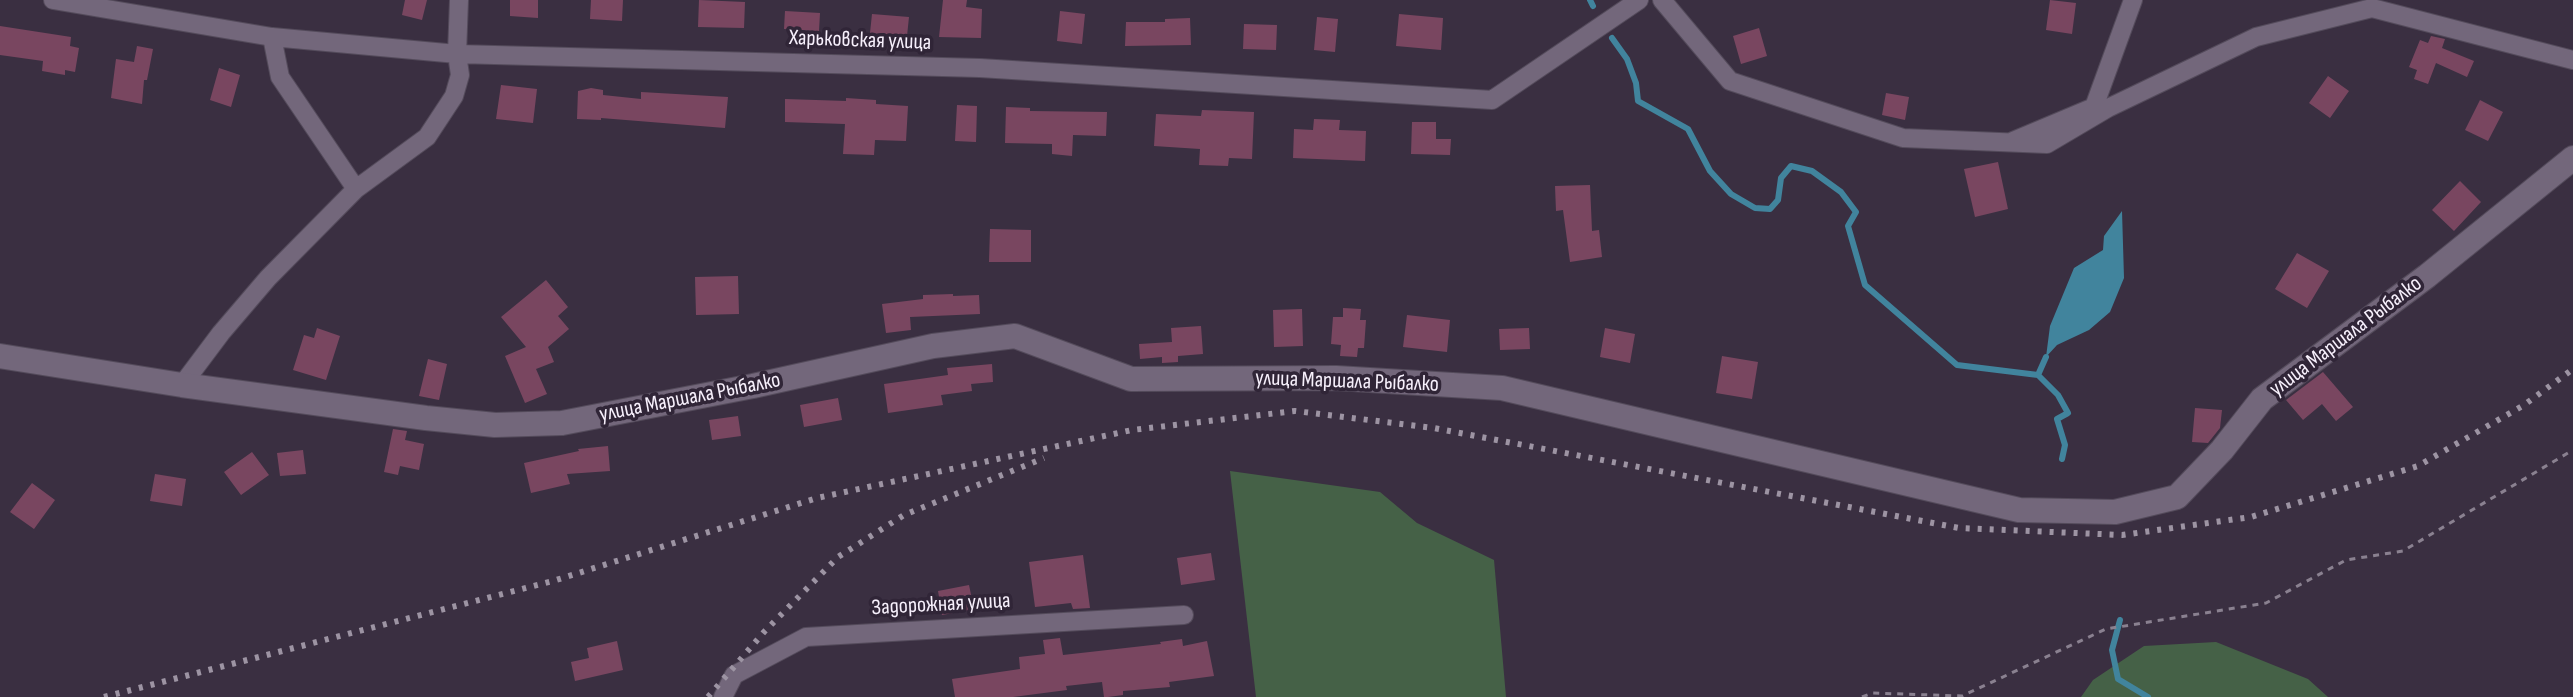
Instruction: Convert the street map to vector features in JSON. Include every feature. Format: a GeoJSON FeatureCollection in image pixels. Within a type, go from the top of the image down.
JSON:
{"type":"FeatureCollection","features":[{"type":"Feature","properties":{"kind":"street","name":"Харьковская улица"},"geometry":{"type":"LineString","coordinates":[[53,0],[272,37],[457,54],[980,68],[1492,100],[1639,0]]}},
{"type":"Feature","properties":{"kind":"street"},"geometry":{"type":"LineString","coordinates":[[182,385],[268,278],[356,189],[427,137],[454,96],[460,75],[457,54],[459,0]]}},
{"type":"Feature","properties":{"kind":"street"},"geometry":{"type":"LineString","coordinates":[[1662,0],[1730,81],[1903,138],[2047,144],[2108,108],[2256,37],[2372,8],[2573,60]]}},
{"type":"Feature","properties":{"kind":"street"},"geometry":{"type":"LineString","coordinates":[[2007,144],[2094,107],[2133,0]]}},
{"type":"Feature","properties":{"kind":"street"},"geometry":{"type":"LineString","coordinates":[[272,37],[280,77],[356,189]]}},
{"type":"Feature","properties":{"kind":"street","name":"улица Маршала Рыбалко"},"geometry":{"type":"LineString","coordinates":[[0,356],[182,385],[495,425],[562,423],[753,386],[933,346],[1015,336],[1131,379],[1336,378],[1502,388],[2019,510],[2115,512],[2177,497],[2222,450],[2262,399],[2427,276],[2573,158]]}},
{"type":"Feature","properties":{"kind":"street","name":"Задорожная улица"},"geometry":{"type":"LineString","coordinates":[[723,697],[734,675],[806,637],[1184,615]]}},
{"type":"Feature","properties":{"kind":"path"},"geometry":{"type":"LineString","coordinates":[[1862,697],[1872,693],[1962,696],[2106,629],[2266,603],[2346,560],[2403,551],[2573,450]]}},
{"type":"Feature","properties":{"kind":"green space"},"geometry":{"type":"Polygon","coordinates":[[[1230,471],[1380,492],[1417,523],[1494,560],[1506,697],[1256,697],[1230,471]]]}},
{"type":"Feature","properties":{"kind":"green space"},"geometry":{"type":"Polygon","coordinates":[[[2216,642],[2308,679],[2328,697],[2081,697],[2093,680],[2144,646],[2216,642]]]}},
{"type":"Feature","properties":{"kind":"water"},"geometry":{"type":"Polygon","coordinates":[[[2122,211],[2124,278],[2110,312],[2089,330],[2057,345],[2046,357],[2050,326],[2074,268],[2103,250],[2104,236],[2122,211]]]}},
{"type":"Feature","properties":{"kind":"building"},"geometry":{"type":"Polygon","coordinates":[[[405,0],[427,0],[422,20],[402,15],[405,0]]]}},
{"type":"Feature","properties":{"kind":"building"},"geometry":{"type":"Polygon","coordinates":[[[510,0],[538,0],[538,18],[510,16],[510,0]]]}},
{"type":"Feature","properties":{"kind":"building"},"geometry":{"type":"Polygon","coordinates":[[[591,0],[623,0],[622,21],[590,19],[591,0]]]}},
{"type":"Feature","properties":{"kind":"building"},"geometry":{"type":"Polygon","coordinates":[[[699,0],[745,2],[744,28],[698,27],[699,0]]]}},
{"type":"Feature","properties":{"kind":"building"},"geometry":{"type":"Polygon","coordinates":[[[943,0],[967,0],[966,7],[982,9],[981,38],[939,37],[943,0]]]}},
{"type":"Feature","properties":{"kind":"building"},"geometry":{"type":"Polygon","coordinates":[[[2050,0],[2076,3],[2072,34],[2046,30],[2050,0]]]}},
{"type":"Feature","properties":{"kind":"building"},"geometry":{"type":"Polygon","coordinates":[[[785,11],[820,13],[819,31],[784,29],[785,11]]]}},
{"type":"Feature","properties":{"kind":"building"},"geometry":{"type":"Polygon","coordinates":[[[1060,11],[1085,14],[1082,44],[1057,41],[1060,11]]]}},
{"type":"Feature","properties":{"kind":"building"},"geometry":{"type":"Polygon","coordinates":[[[872,14],[909,17],[907,36],[870,33],[872,14]]]}},
{"type":"Feature","properties":{"kind":"building"},"geometry":{"type":"Polygon","coordinates":[[[1399,14],[1443,18],[1441,50],[1396,46],[1399,14]]]}},
{"type":"Feature","properties":{"kind":"building"},"geometry":{"type":"Polygon","coordinates":[[[1317,17],[1338,19],[1335,52],[1314,50],[1317,17]]]}},
{"type":"Feature","properties":{"kind":"building"},"geometry":{"type":"Polygon","coordinates":[[[1190,18],[1191,45],[1125,46],[1126,22],[1165,22],[1165,19],[1190,18]]]}},
{"type":"Feature","properties":{"kind":"building"},"geometry":{"type":"Polygon","coordinates":[[[1244,24],[1277,25],[1276,50],[1243,49],[1244,24]]]}},
{"type":"Feature","properties":{"kind":"building"},"geometry":{"type":"Polygon","coordinates":[[[0,26],[71,37],[70,46],[79,48],[75,72],[65,70],[65,75],[42,71],[43,61],[0,55],[0,26]]]}},
{"type":"Feature","properties":{"kind":"building"},"geometry":{"type":"Polygon","coordinates":[[[1759,28],[1767,56],[1741,64],[1733,36],[1759,28]]]}},
{"type":"Feature","properties":{"kind":"building"},"geometry":{"type":"Polygon","coordinates":[[[2431,36],[2445,39],[2442,48],[2474,61],[2467,77],[2436,63],[2428,84],[2414,79],[2417,70],[2409,67],[2420,40],[2428,43],[2431,36]]]}},
{"type":"Feature","properties":{"kind":"building"},"geometry":{"type":"Polygon","coordinates":[[[137,46],[153,49],[147,80],[144,80],[142,104],[111,98],[116,59],[134,62],[137,46]]]}},
{"type":"Feature","properties":{"kind":"building"},"geometry":{"type":"Polygon","coordinates":[[[219,68],[240,75],[231,107],[210,100],[219,68]]]}},
{"type":"Feature","properties":{"kind":"building"},"geometry":{"type":"Polygon","coordinates":[[[2328,76],[2349,91],[2330,118],[2309,103],[2328,76]]]}},
{"type":"Feature","properties":{"kind":"building"},"geometry":{"type":"Polygon","coordinates":[[[501,85],[537,89],[533,123],[496,119],[501,85]]]}},
{"type":"Feature","properties":{"kind":"building"},"geometry":{"type":"Polygon","coordinates":[[[591,88],[603,90],[603,95],[641,99],[641,92],[728,97],[725,128],[601,118],[577,119],[578,91],[591,88]]]}},
{"type":"Feature","properties":{"kind":"building"},"geometry":{"type":"Polygon","coordinates":[[[1886,93],[1909,97],[1905,120],[1882,115],[1886,93]]]}},
{"type":"Feature","properties":{"kind":"building"},"geometry":{"type":"Polygon","coordinates":[[[846,98],[908,106],[906,141],[875,140],[874,155],[843,154],[845,124],[785,122],[785,99],[846,101],[846,98]]]}},
{"type":"Feature","properties":{"kind":"building"},"geometry":{"type":"Polygon","coordinates":[[[2480,100],[2503,112],[2488,141],[2465,130],[2480,100]]]}},
{"type":"Feature","properties":{"kind":"building"},"geometry":{"type":"Polygon","coordinates":[[[957,105],[977,106],[976,142],[955,141],[957,105]]]}},
{"type":"Feature","properties":{"kind":"building"},"geometry":{"type":"Polygon","coordinates":[[[1006,107],[1030,108],[1030,111],[1107,112],[1106,136],[1073,135],[1072,156],[1052,154],[1052,144],[1005,143],[1006,107]]]}},
{"type":"Feature","properties":{"kind":"building"},"geometry":{"type":"Polygon","coordinates":[[[1202,110],[1254,112],[1252,159],[1229,158],[1228,166],[1199,165],[1200,149],[1154,146],[1156,114],[1201,116],[1202,110]]]}},
{"type":"Feature","properties":{"kind":"building"},"geometry":{"type":"Polygon","coordinates":[[[1314,119],[1340,120],[1339,130],[1366,131],[1365,161],[1293,158],[1294,129],[1313,130],[1314,119]]]}},
{"type":"Feature","properties":{"kind":"building"},"geometry":{"type":"Polygon","coordinates":[[[1412,122],[1436,122],[1436,139],[1451,139],[1450,155],[1411,154],[1412,122]]]}},
{"type":"Feature","properties":{"kind":"building"},"geometry":{"type":"Polygon","coordinates":[[[1998,162],[2008,209],[1975,217],[1964,169],[1998,162]]]}},
{"type":"Feature","properties":{"kind":"building"},"geometry":{"type":"Polygon","coordinates":[[[2460,181],[2481,202],[2454,231],[2432,210],[2460,181]]]}},
{"type":"Feature","properties":{"kind":"building"},"geometry":{"type":"Polygon","coordinates":[[[1590,185],[1592,231],[1599,230],[1602,257],[1570,262],[1563,210],[1556,211],[1555,186],[1590,185]]]}},
{"type":"Feature","properties":{"kind":"building"},"geometry":{"type":"Polygon","coordinates":[[[990,229],[1031,230],[1031,262],[989,262],[990,229]]]}},
{"type":"Feature","properties":{"kind":"building"},"geometry":{"type":"Polygon","coordinates":[[[2297,253],[2329,271],[2307,308],[2275,289],[2297,253]]]}},
{"type":"Feature","properties":{"kind":"building"},"geometry":{"type":"Polygon","coordinates":[[[738,276],[739,314],[696,315],[695,277],[738,276]]]}},
{"type":"Feature","properties":{"kind":"building"},"geometry":{"type":"Polygon","coordinates":[[[546,280],[568,307],[558,316],[569,329],[548,347],[554,362],[536,369],[547,394],[525,403],[505,356],[526,347],[501,317],[546,280]]]}},
{"type":"Feature","properties":{"kind":"building"},"geometry":{"type":"Polygon","coordinates":[[[923,295],[979,295],[980,314],[910,317],[911,330],[886,333],[882,304],[923,299],[923,295]]]}},
{"type":"Feature","properties":{"kind":"building"},"geometry":{"type":"Polygon","coordinates":[[[1343,308],[1361,309],[1360,320],[1366,320],[1364,348],[1358,348],[1357,357],[1340,356],[1341,345],[1331,344],[1333,317],[1343,317],[1343,308]]]}},
{"type":"Feature","properties":{"kind":"building"},"geometry":{"type":"Polygon","coordinates":[[[1302,309],[1303,346],[1274,347],[1273,310],[1302,309]]]}},
{"type":"Feature","properties":{"kind":"building"},"geometry":{"type":"Polygon","coordinates":[[[1407,315],[1450,320],[1447,352],[1403,347],[1407,315]]]}},
{"type":"Feature","properties":{"kind":"building"},"geometry":{"type":"Polygon","coordinates":[[[1201,326],[1203,354],[1178,356],[1178,362],[1162,363],[1162,357],[1140,359],[1139,344],[1172,342],[1171,328],[1201,326]]]}},
{"type":"Feature","properties":{"kind":"building"},"geometry":{"type":"Polygon","coordinates":[[[317,328],[340,336],[326,380],[293,370],[304,335],[314,338],[317,328]]]}},
{"type":"Feature","properties":{"kind":"building"},"geometry":{"type":"Polygon","coordinates":[[[1529,328],[1530,349],[1500,350],[1499,329],[1529,328]]]}},
{"type":"Feature","properties":{"kind":"building"},"geometry":{"type":"Polygon","coordinates":[[[1605,328],[1635,334],[1630,363],[1600,357],[1605,328]]]}},
{"type":"Feature","properties":{"kind":"building"},"geometry":{"type":"Polygon","coordinates":[[[1722,356],[1758,362],[1752,399],[1716,393],[1722,356]]]}},
{"type":"Feature","properties":{"kind":"building"},"geometry":{"type":"Polygon","coordinates":[[[428,359],[447,364],[439,400],[419,396],[428,359]]]}},
{"type":"Feature","properties":{"kind":"building"},"geometry":{"type":"Polygon","coordinates":[[[992,364],[993,382],[971,384],[972,391],[941,395],[943,405],[888,413],[884,384],[948,375],[947,368],[992,364]]]}},
{"type":"Feature","properties":{"kind":"building"},"geometry":{"type":"Polygon","coordinates":[[[2323,372],[2353,407],[2336,421],[2322,404],[2303,420],[2286,400],[2323,372]]]}},
{"type":"Feature","properties":{"kind":"building"},"geometry":{"type":"Polygon","coordinates":[[[838,398],[842,420],[804,427],[800,405],[838,398]]]}},
{"type":"Feature","properties":{"kind":"building"},"geometry":{"type":"Polygon","coordinates":[[[2195,408],[2222,410],[2220,428],[2208,443],[2192,442],[2195,408]]]}},
{"type":"Feature","properties":{"kind":"building"},"geometry":{"type":"Polygon","coordinates":[[[738,416],[741,436],[712,440],[709,420],[738,416]]]}},
{"type":"Feature","properties":{"kind":"building"},"geometry":{"type":"Polygon","coordinates":[[[393,429],[407,431],[405,440],[424,444],[419,470],[400,466],[398,475],[384,472],[393,429]]]}},
{"type":"Feature","properties":{"kind":"building"},"geometry":{"type":"Polygon","coordinates":[[[608,446],[610,471],[567,474],[570,484],[531,493],[524,463],[578,449],[608,446]]]}},
{"type":"Feature","properties":{"kind":"building"},"geometry":{"type":"Polygon","coordinates":[[[303,450],[306,474],[280,476],[277,453],[303,450]]]}},
{"type":"Feature","properties":{"kind":"building"},"geometry":{"type":"Polygon","coordinates":[[[252,452],[269,475],[241,495],[224,472],[252,452]]]}},
{"type":"Feature","properties":{"kind":"building"},"geometry":{"type":"Polygon","coordinates":[[[155,474],[186,479],[182,506],[150,501],[155,474]]]}},
{"type":"Feature","properties":{"kind":"building"},"geometry":{"type":"Polygon","coordinates":[[[32,483],[55,500],[34,529],[10,512],[32,483]]]}},
{"type":"Feature","properties":{"kind":"building"},"geometry":{"type":"Polygon","coordinates":[[[1211,553],[1215,580],[1181,585],[1177,558],[1211,553]]]}},
{"type":"Feature","properties":{"kind":"building"},"geometry":{"type":"Polygon","coordinates":[[[1083,555],[1090,608],[1073,609],[1071,603],[1035,607],[1029,562],[1083,555]]]}},
{"type":"Feature","properties":{"kind":"building"},"geometry":{"type":"Polygon","coordinates":[[[969,585],[974,609],[942,615],[938,591],[969,585]]]}},
{"type":"Feature","properties":{"kind":"building"},"geometry":{"type":"Polygon","coordinates":[[[1060,638],[1063,655],[1182,639],[1183,646],[1207,641],[1214,676],[1169,682],[1170,687],[1123,691],[1123,695],[1108,697],[1104,697],[1102,682],[1013,697],[955,697],[952,679],[1020,669],[1019,657],[1045,654],[1043,640],[1060,638]]]}},
{"type":"Feature","properties":{"kind":"building"},"geometry":{"type":"Polygon","coordinates":[[[617,641],[623,670],[575,681],[571,662],[589,658],[587,648],[617,641]]]}},
{"type":"Feature","properties":{"kind":"waterway"},"geometry":{"type":"LineString","coordinates":[[1590,0],[1593,6]]}},
{"type":"Feature","properties":{"kind":"waterway"},"geometry":{"type":"LineString","coordinates":[[1612,38],[1627,59],[1636,83],[1638,101],[1688,129],[1710,171],[1731,194],[1755,208],[1770,209],[1778,200],[1781,178],[1791,166],[1812,171],[1841,192],[1856,212],[1848,226],[1865,285],[1957,365],[2038,375],[2046,357]]}},
{"type":"Feature","properties":{"kind":"waterway"},"geometry":{"type":"LineString","coordinates":[[2038,375],[2058,395],[2068,413],[2057,419],[2065,445],[2062,459]]}},
{"type":"Feature","properties":{"kind":"waterway"},"geometry":{"type":"LineString","coordinates":[[2120,620],[2112,650],[2118,679],[2148,697]]}},
{"type":"Feature","properties":{"kind":"railway"},"geometry":{"type":"LineString","coordinates":[[104,697],[553,581],[817,498],[1132,430],[1295,411],[1434,428],[1959,528],[2122,535],[2251,517],[2418,466],[2524,405],[2573,369]]}},
{"type":"Feature","properties":{"kind":"railway"},"geometry":{"type":"LineString","coordinates":[[708,697],[764,632],[838,557],[904,515],[1044,458]]}}]}
